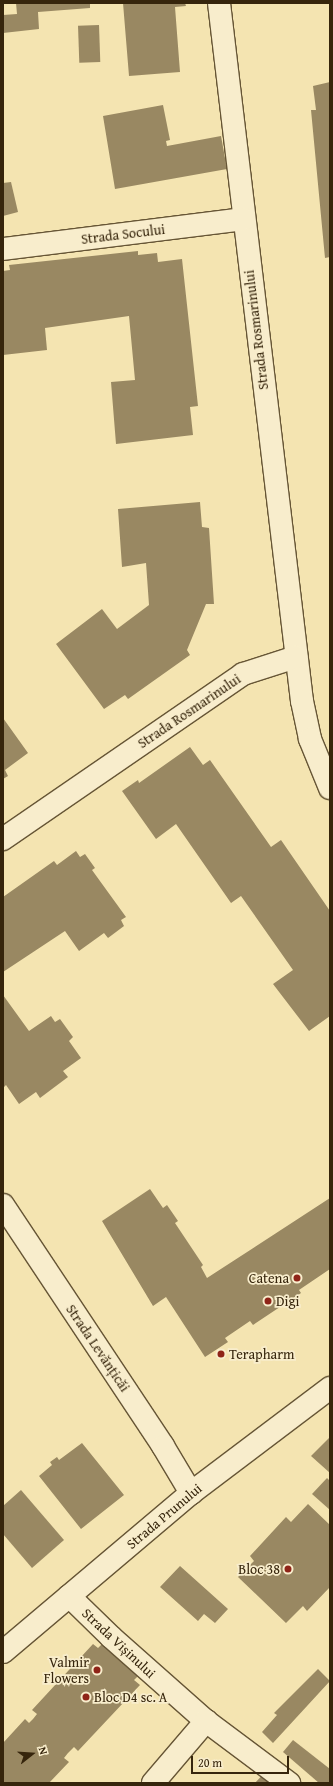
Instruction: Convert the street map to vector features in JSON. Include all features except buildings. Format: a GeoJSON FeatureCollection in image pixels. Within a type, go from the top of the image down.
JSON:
{"type":"FeatureCollection","features":[{"type":"Feature","properties":{"kind":"street","name":"Strada Rosmarinului"},"geometry":{"type":"LineString","coordinates":[[219,3],[243,218],[296,657],[310,739],[330,788]]}},
{"type":"Feature","properties":{"kind":"street","name":"Strada Socului"},"geometry":{"type":"LineString","coordinates":[[3,249],[243,218]]}},
{"type":"Feature","properties":{"kind":"street","name":"Strada Rosmarinului"},"geometry":{"type":"LineString","coordinates":[[3,839],[243,674],[296,657]]}},
{"type":"Feature","properties":{"kind":"street","name":"Strada Levănțicăi"},"geometry":{"type":"LineString","coordinates":[[3,1205],[163,1446],[191,1493]]}},
{"type":"Feature","properties":{"kind":"street","name":"Strada Prunului"},"geometry":{"type":"LineString","coordinates":[[3,1652],[191,1493],[330,1388]]}},
{"type":"Feature","properties":{"kind":"street","name":"Strada Vișinului"},"geometry":{"type":"LineString","coordinates":[[69,1596],[206,1721],[289,1783]]}},
{"type":"Feature","properties":{"kind":"street"},"geometry":{"type":"LineString","coordinates":[[153,1783],[206,1721]]}},
{"type":"Feature","properties":{"kind":"place","name":"Catena"},"geometry":{"type":"Point","coordinates":[297,1278]}},
{"type":"Feature","properties":{"kind":"place","name":"Digi"},"geometry":{"type":"Point","coordinates":[268,1301]}},
{"type":"Feature","properties":{"kind":"place","name":"Terapharm"},"geometry":{"type":"Point","coordinates":[221,1354]}},
{"type":"Feature","properties":{"kind":"place","name":"Bloc 38"},"geometry":{"type":"Point","coordinates":[288,1569]}},
{"type":"Feature","properties":{"kind":"place","name":"Valmir Flowers"},"geometry":{"type":"Point","coordinates":[97,1670]}},
{"type":"Feature","properties":{"kind":"place","name":"Bloc D4 sc. A"},"geometry":{"type":"Point","coordinates":[86,1697]}}]}
